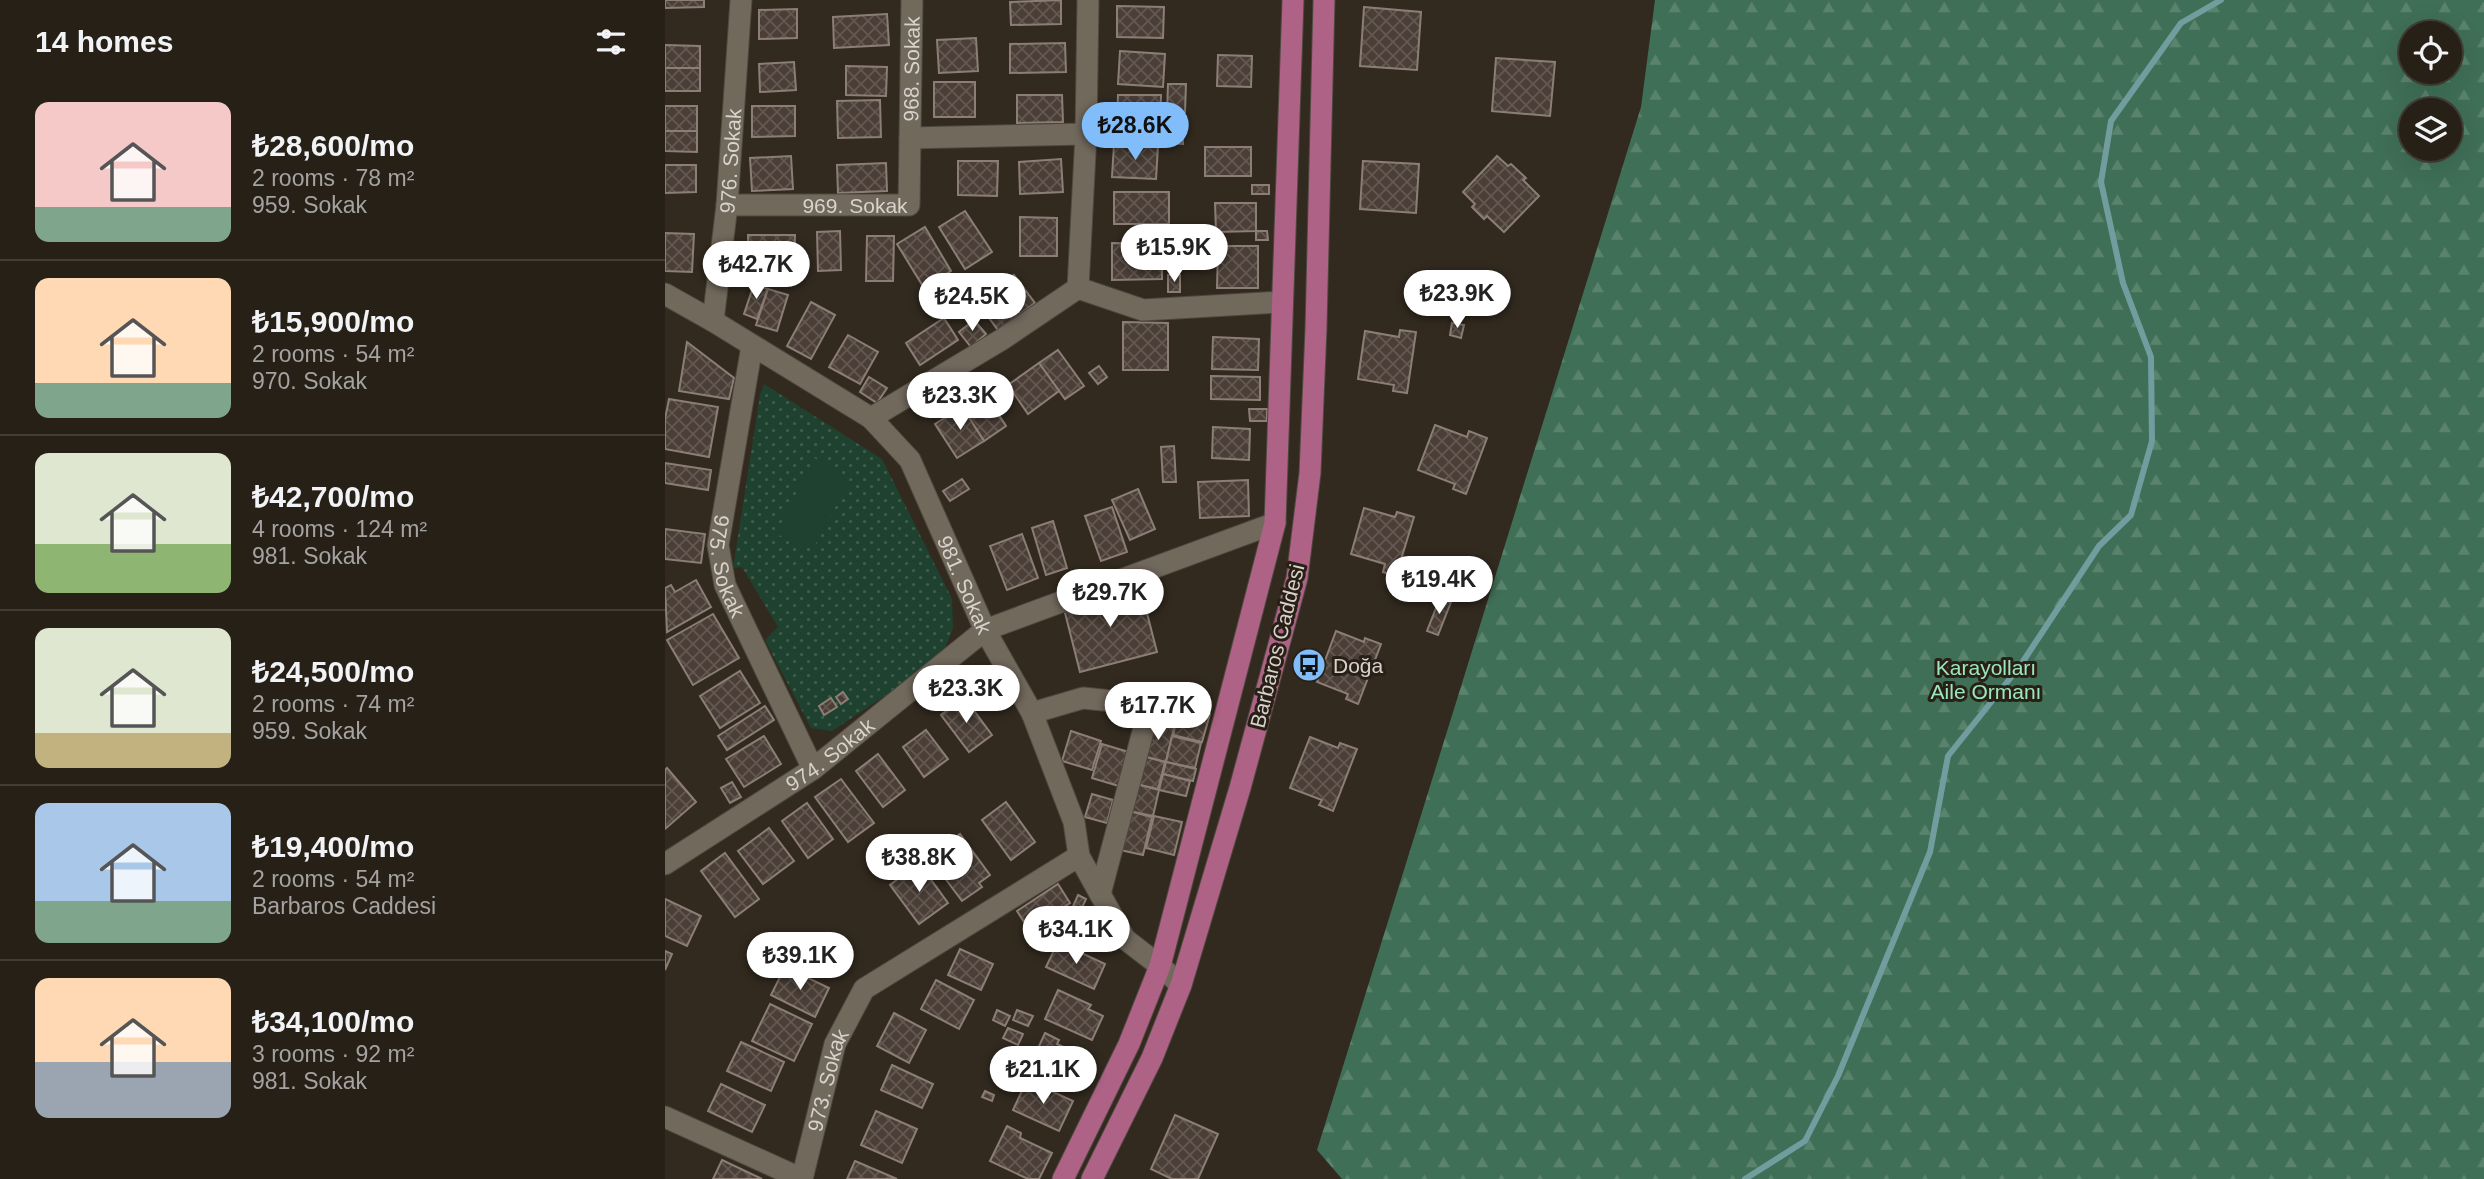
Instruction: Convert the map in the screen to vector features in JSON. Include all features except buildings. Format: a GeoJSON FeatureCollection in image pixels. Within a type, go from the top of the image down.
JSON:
{"type":"FeatureCollection","features":[{"type":"Feature","properties":{"kind":"main road","name":"Barbaros Caddesi"},"geometry":{"type":"LineString","coordinates":[[1063,1179],[1129,1044],[1160,966],[1275,523],[1293,0]]}},
{"type":"Feature","properties":{"kind":"main road","name":"Barbaros Caddesi"},"geometry":{"type":"LineString","coordinates":[[1092,1179],[1152,1058],[1181,985],[1240,788],[1297,578],[1312,433],[1324,0]]}},
{"type":"Feature","properties":{"kind":"street","name":"976. Sokak"},"geometry":{"type":"LineString","coordinates":[[713,321],[727,205],[741,0]]}},
{"type":"Feature","properties":{"kind":"street","name":"968. Sokak"},"geometry":{"type":"LineString","coordinates":[[910,138],[912,0]]}},
{"type":"Feature","properties":{"kind":"street"},"geometry":{"type":"LineString","coordinates":[[1078,288],[1086,134],[1087,0]]}},
{"type":"Feature","properties":{"kind":"street"},"geometry":{"type":"LineString","coordinates":[[910,138],[1086,134]]}},
{"type":"Feature","properties":{"kind":"street","name":"969. Sokak"},"geometry":{"type":"LineString","coordinates":[[727,205],[908,205],[910,138]]}},
{"type":"Feature","properties":{"kind":"street"},"geometry":{"type":"LineString","coordinates":[[1078,288],[1143,310],[1282,302]]}},
{"type":"Feature","properties":{"kind":"street"},"geometry":{"type":"LineString","coordinates":[[871,418],[1001,340],[1078,288]]}},
{"type":"Feature","properties":{"kind":"street","name":"981. Sokak"},"geometry":{"type":"LineString","coordinates":[[665,295],[713,321],[871,418],[910,460],[985,630],[1032,713],[1074,822],[1079,856],[1125,939],[1181,985]]}},
{"type":"Feature","properties":{"kind":"street","name":"975. Sokak"},"geometry":{"type":"LineString","coordinates":[[752,346],[717,545],[725,585],[813,769]]}},
{"type":"Feature","properties":{"kind":"street","name":"974. Sokak"},"geometry":{"type":"LineString","coordinates":[[665,864],[813,769],[985,630],[1275,523]]}},
{"type":"Feature","properties":{"kind":"street"},"geometry":{"type":"LineString","coordinates":[[1032,713],[1083,698],[1150,705],[1100,894]]}},
{"type":"Feature","properties":{"kind":"street","name":"973. Sokak"},"geometry":{"type":"LineString","coordinates":[[802,1179],[835,1044],[864,989],[1079,856]]}},
{"type":"Feature","properties":{"kind":"street"},"geometry":{"type":"LineString","coordinates":[[665,1117],[802,1179]]}},
{"type":"Feature","properties":{"kind":"green space","name":"Karayolları Aile Ormanı"},"geometry":{"type":"Polygon","coordinates":[[[1655,0],[2484,0],[2484,1179],[1342,1179],[1317,1150],[1641,107],[1655,0]]]}},
{"type":"Feature","properties":{"kind":"green space"},"geometry":{"type":"Polygon","coordinates":[[[764,384],[882,459],[952,599],[953,629],[940,659],[832,731],[811,728],[765,640],[778,627],[742,567],[733,568],[760,395],[764,384]]]}},
{"type":"Feature","properties":{"kind":"green space"},"geometry":{"type":"Polygon","coordinates":[[[814,458],[850,478],[813,549],[776,534],[814,458]]]}},
{"type":"Feature","properties":{"kind":"waterway"},"geometry":{"type":"LineString","coordinates":[[1745,1179],[1805,1141],[1838,1076],[1930,852],[1948,756],[2020,666],[2099,546],[2131,515],[2152,441],[2151,357],[2123,283],[2101,182],[2111,121],[2181,23],[2221,0]]}},
{"type":"Feature","properties":{"kind":"place","name":"Doğa"},"geometry":{"type":"Point","coordinates":[1309,665]}}]}
